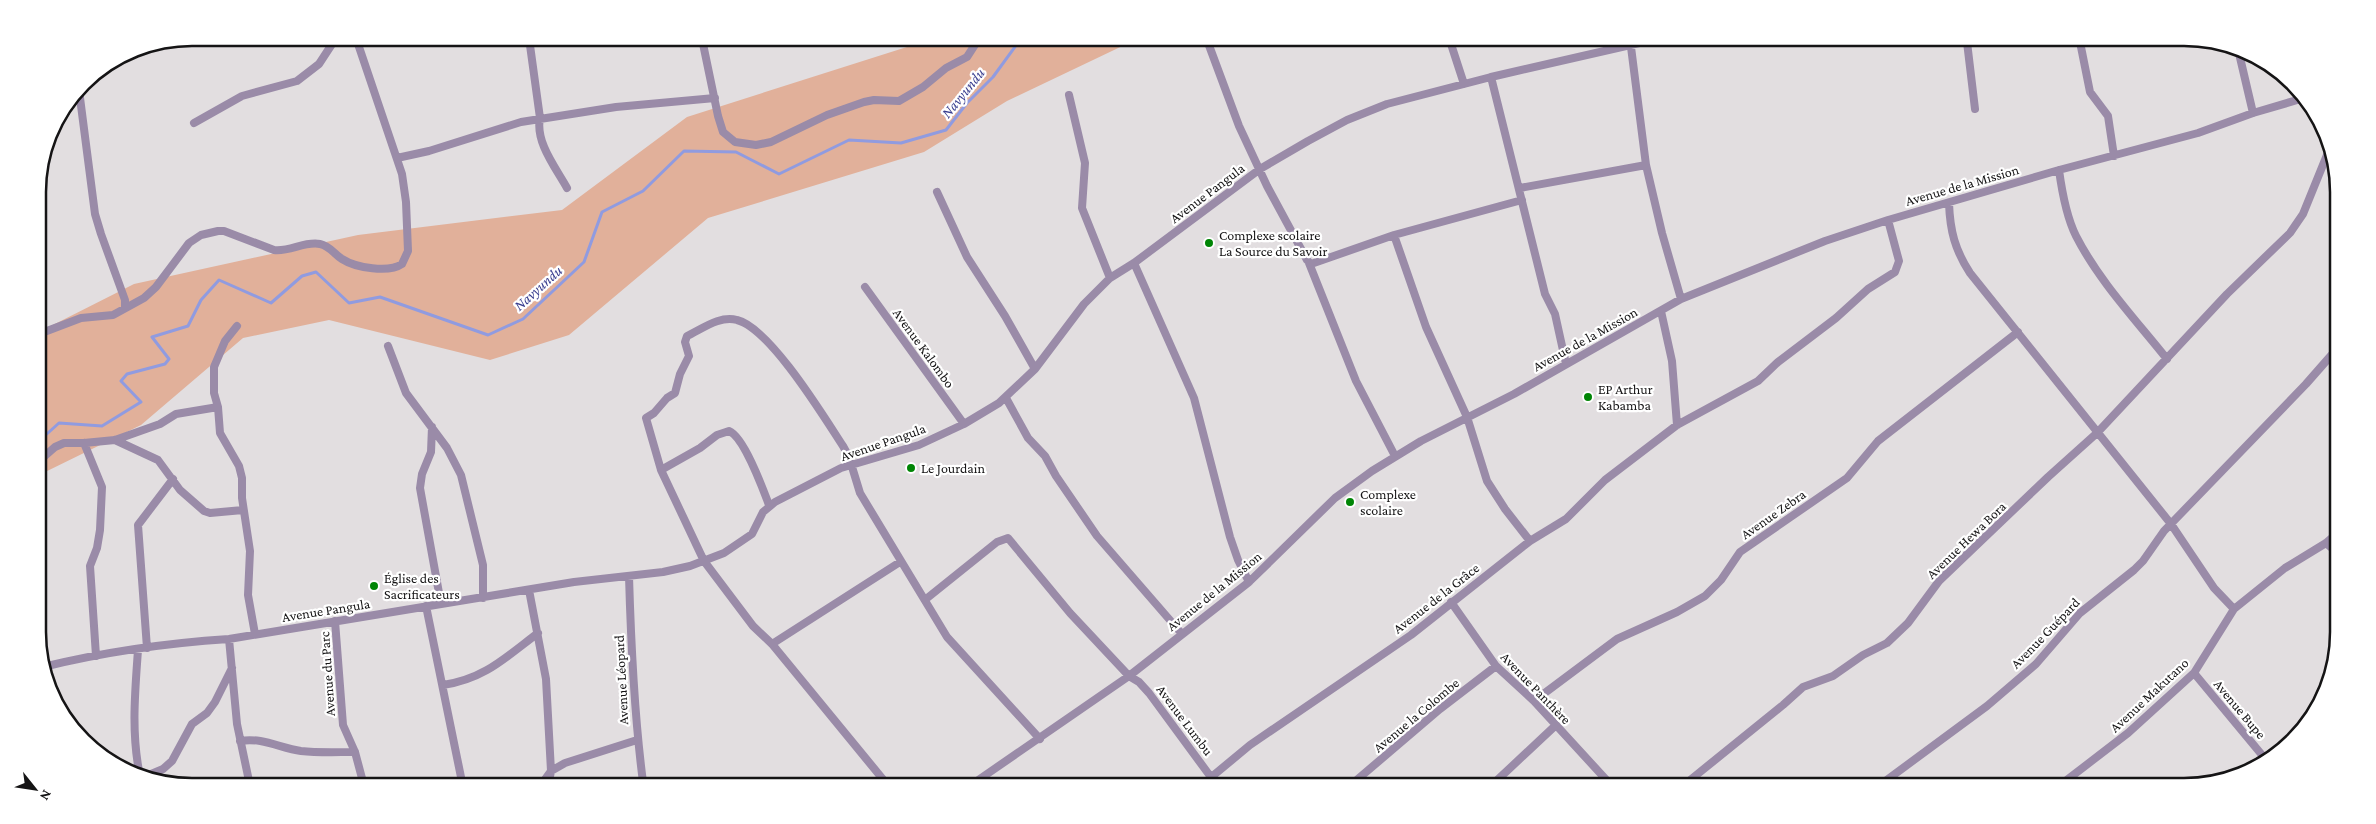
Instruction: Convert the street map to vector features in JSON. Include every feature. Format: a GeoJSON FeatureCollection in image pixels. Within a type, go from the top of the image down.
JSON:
{"type":"FeatureCollection","features":[{"type":"Feature","properties":{"kind":"street"},"geometry":{"type":"LineString","coordinates":[[194,123],[242,96],[297,82],[319,64],[331,46]]}},
{"type":"Feature","properties":{"kind":"street"},"geometry":{"type":"LineString","coordinates":[[47,331],[81,318],[113,315],[151,293],[195,238],[218,231],[274,250],[280,251],[307,244],[322,244],[348,262],[366,267],[390,268],[399,266],[405,260],[408,251],[406,202],[402,174],[359,46]]}},
{"type":"Feature","properties":{"kind":"street"},"geometry":{"type":"LineString","coordinates":[[531,46],[540,118],[539,127],[544,146],[567,188]]}},
{"type":"Feature","properties":{"kind":"street"},"geometry":{"type":"LineString","coordinates":[[704,46],[723,132],[735,142],[756,145],[771,142],[827,115],[864,102],[874,100],[899,102],[922,88],[946,68],[967,57],[974,46]]}},
{"type":"Feature","properties":{"kind":"street"},"geometry":{"type":"LineString","coordinates":[[1209,46],[1239,126],[1267,186],[1310,263],[1356,381],[1394,456]]}},
{"type":"Feature","properties":{"kind":"street"},"geometry":{"type":"LineString","coordinates":[[1452,46],[1464,84]]}},
{"type":"Feature","properties":{"kind":"street","name":"Avenue Pangula"},"geometry":{"type":"LineString","coordinates":[[51,665],[147,648],[229,639],[529,590],[672,571],[704,561],[724,553],[752,534],[760,516],[769,506],[852,464],[900,452],[964,424],[1006,398],[1035,370],[1084,304],[1110,278],[1134,264],[1260,169],[1348,120],[1387,104],[1491,77],[1634,46]]}},
{"type":"Feature","properties":{"kind":"street"},"geometry":{"type":"LineString","coordinates":[[1967,46],[1975,109]]}},
{"type":"Feature","properties":{"kind":"street"},"geometry":{"type":"LineString","coordinates":[[2081,46],[2090,92],[2108,116],[2114,156]]}},
{"type":"Feature","properties":{"kind":"street"},"geometry":{"type":"LineString","coordinates":[[1631,47],[1646,165],[1662,233],[1682,299]]}},
{"type":"Feature","properties":{"kind":"street"},"geometry":{"type":"LineString","coordinates":[[2240,57],[2253,113]]}},
{"type":"Feature","properties":{"kind":"street"},"geometry":{"type":"LineString","coordinates":[[1491,77],[1545,294],[1554,314],[1566,364]]}},
{"type":"Feature","properties":{"kind":"street"},"geometry":{"type":"LineString","coordinates":[[1069,95],[1085,164],[1082,208],[1110,278]]}},
{"type":"Feature","properties":{"kind":"street"},"geometry":{"type":"LineString","coordinates":[[397,158],[540,118],[630,105],[715,98]]}},
{"type":"Feature","properties":{"kind":"street"},"geometry":{"type":"LineString","coordinates":[[80,99],[95,214],[100,234],[125,300],[125,307]]}},
{"type":"Feature","properties":{"kind":"street","name":"Avenue de la Mission"},"geometry":{"type":"LineString","coordinates":[[982,778],[1129,676],[1249,582],[1335,498],[1394,456],[1467,416],[1514,394],[1682,299],[1789,254],[1888,220],[1948,204],[2058,170],[2198,133],[2253,113],[2297,100]]}},
{"type":"Feature","properties":{"kind":"street","name":"Avenue Hewa Bora"},"geometry":{"type":"LineString","coordinates":[[1694,777],[1803,687],[1833,676],[1898,634],[1916,614],[1939,581],[2048,477],[2098,433],[2227,294],[2290,233],[2302,214],[2325,158]]}},
{"type":"Feature","properties":{"kind":"street"},"geometry":{"type":"LineString","coordinates":[[1520,188],[1646,165]]}},
{"type":"Feature","properties":{"kind":"street"},"geometry":{"type":"LineString","coordinates":[[2058,170],[2062,194],[2075,235],[2115,294],[2167,359]]}},
{"type":"Feature","properties":{"kind":"street"},"geometry":{"type":"LineString","coordinates":[[937,192],[978,278],[1005,316],[1035,370]]}},
{"type":"Feature","properties":{"kind":"street"},"geometry":{"type":"LineString","coordinates":[[1310,263],[1314,264],[1394,235],[1522,200]]}},
{"type":"Feature","properties":{"kind":"street"},"geometry":{"type":"LineString","coordinates":[[1948,204],[1950,226],[1958,256],[1978,284],[2171,524],[2214,588],[2234,608]]}},
{"type":"Feature","properties":{"kind":"street","name":"Avenue de la Grâce"},"geometry":{"type":"LineString","coordinates":[[1217,777],[1250,745],[1411,635],[1450,602],[1530,541],[1566,519],[1605,480],[1677,425],[1758,381],[1778,362],[1836,318],[1868,290],[1895,272],[1899,261],[1888,220]]}},
{"type":"Feature","properties":{"kind":"street"},"geometry":{"type":"LineString","coordinates":[[1394,235],[1426,327],[1467,416],[1487,481],[1530,541]]}},
{"type":"Feature","properties":{"kind":"street"},"geometry":{"type":"LineString","coordinates":[[1134,264],[1194,398],[1228,530],[1238,560],[1249,582]]}},
{"type":"Feature","properties":{"kind":"street","name":"Avenue Kalombo"},"geometry":{"type":"LineString","coordinates":[[865,287],[964,424]]}},
{"type":"Feature","properties":{"kind":"street"},"geometry":{"type":"LineString","coordinates":[[1661,311],[1672,361],[1677,425]]}},
{"type":"Feature","properties":{"kind":"street"},"geometry":{"type":"LineString","coordinates":[[882,778],[772,644],[753,626],[704,561],[661,470],[646,418],[676,391],[680,374],[689,356],[685,342],[687,336],[714,322],[726,319],[738,320],[765,338],[830,426],[850,457],[860,493],[900,562],[926,599],[951,641],[1040,738]]}},
{"type":"Feature","properties":{"kind":"street"},"geometry":{"type":"LineString","coordinates":[[237,326],[225,341],[214,367],[214,393],[218,408],[220,433],[239,466],[243,510],[250,551],[248,596],[255,634]]}},
{"type":"Feature","properties":{"kind":"street","name":"Avenue Zebra"},"geometry":{"type":"LineString","coordinates":[[1534,701],[1617,639],[1677,612],[1705,596],[1721,580],[1740,552],[1847,478],[1878,441],[2018,332]]}},
{"type":"Feature","properties":{"kind":"street"},"geometry":{"type":"LineString","coordinates":[[388,346],[406,393],[432,427],[461,475],[483,565],[483,598]]}},
{"type":"Feature","properties":{"kind":"street","name":"Avenue Guépard"},"geometry":{"type":"LineString","coordinates":[[1891,777],[1987,706],[2036,664],[2080,613],[2143,561],[2171,524],[2330,356]]}},
{"type":"Feature","properties":{"kind":"street"},"geometry":{"type":"LineString","coordinates":[[1006,398],[1028,438],[1045,456],[1056,476],[1097,536],[1182,634]]}},
{"type":"Feature","properties":{"kind":"street"},"geometry":{"type":"LineString","coordinates":[[46,455],[55,447],[64,443],[84,444],[115,440],[160,424],[176,414],[191,410],[204,411],[218,408]]}},
{"type":"Feature","properties":{"kind":"street"},"geometry":{"type":"LineString","coordinates":[[432,427],[431,452],[422,474],[420,488],[441,604]]}},
{"type":"Feature","properties":{"kind":"street"},"geometry":{"type":"LineString","coordinates":[[661,470],[700,448],[722,432],[728,431],[736,435],[745,451],[769,506]]}},
{"type":"Feature","properties":{"kind":"street"},"geometry":{"type":"LineString","coordinates":[[115,440],[158,460],[195,505],[210,514],[243,510]]}},
{"type":"Feature","properties":{"kind":"street"},"geometry":{"type":"LineString","coordinates":[[84,444],[102,487],[100,530],[97,548],[90,566],[96,656]]}},
{"type":"Feature","properties":{"kind":"street"},"geometry":{"type":"LineString","coordinates":[[147,648],[138,524],[173,479]]}},
{"type":"Feature","properties":{"kind":"street","name":"Avenue Lumbu"},"geometry":{"type":"LineString","coordinates":[[926,599],[997,542],[1008,538],[1070,613],[1129,676],[1139,682],[1149,693],[1212,777]]}},
{"type":"Feature","properties":{"kind":"street","name":"Avenue Makutano"},"geometry":{"type":"LineString","coordinates":[[2071,777],[2128,733],[2194,673],[2234,608],[2285,568],[2330,540]]}},
{"type":"Feature","properties":{"kind":"street"},"geometry":{"type":"LineString","coordinates":[[2326,544],[2330,547]]}},
{"type":"Feature","properties":{"kind":"street"},"geometry":{"type":"LineString","coordinates":[[772,644],[900,562]]}},
{"type":"Feature","properties":{"kind":"street","name":"Avenue Léopard"},"geometry":{"type":"LineString","coordinates":[[629,576],[637,740],[642,778]]}},
{"type":"Feature","properties":{"kind":"street"},"geometry":{"type":"LineString","coordinates":[[529,590],[546,679],[552,771],[550,778]]}},
{"type":"Feature","properties":{"kind":"street","name":"Avenue Panthère"},"geometry":{"type":"LineString","coordinates":[[1450,602],[1496,666],[1534,701],[1604,777]]}},
{"type":"Feature","properties":{"kind":"street"},"geometry":{"type":"LineString","coordinates":[[426,606],[461,778]]}},
{"type":"Feature","properties":{"kind":"street","name":"Avenue du Parc"},"geometry":{"type":"LineString","coordinates":[[336,621],[343,725],[355,752],[362,778]]}},
{"type":"Feature","properties":{"kind":"street"},"geometry":{"type":"LineString","coordinates":[[443,686],[474,678],[538,633]]}},
{"type":"Feature","properties":{"kind":"street"},"geometry":{"type":"LineString","coordinates":[[229,639],[240,741],[248,778]]}},
{"type":"Feature","properties":{"kind":"street"},"geometry":{"type":"LineString","coordinates":[[138,650],[133,727],[139,768]]}},
{"type":"Feature","properties":{"kind":"street","name":"Avenue la Colombe"},"geometry":{"type":"LineString","coordinates":[[1360,777],[1440,709],[1496,666]]}},
{"type":"Feature","properties":{"kind":"street"},"geometry":{"type":"LineString","coordinates":[[154,773],[172,761],[192,724],[206,713],[215,702],[232,668]]}},
{"type":"Feature","properties":{"kind":"street","name":"Avenue Bupe"},"geometry":{"type":"LineString","coordinates":[[2194,673],[2262,755]]}},
{"type":"Feature","properties":{"kind":"street"},"geometry":{"type":"LineString","coordinates":[[1499,777],[1556,725]]}},
{"type":"Feature","properties":{"kind":"street"},"geometry":{"type":"LineString","coordinates":[[240,741],[259,740],[302,751],[355,752]]}},
{"type":"Feature","properties":{"kind":"street"},"geometry":{"type":"LineString","coordinates":[[546,778],[552,771],[574,759],[637,740]]}},
{"type":"Feature","properties":{"kind":"shaded area"},"geometry":{"type":"Polygon","coordinates":[[[910,46],[1122,46],[1007,101],[924,152],[708,218],[569,335],[490,360],[329,320],[243,338],[141,425],[46,471],[47,328],[134,284],[358,235],[562,210],[687,117],[910,46]]]}},
{"type":"Feature","properties":{"kind":"waterway","name":"Navyundu"},"geometry":{"type":"LineString","coordinates":[[46,434],[59,423],[102,426],[141,402],[121,381],[127,374],[165,364],[169,359],[152,337],[188,326],[201,300],[219,280],[271,303],[302,276],[316,272],[349,303],[380,297],[488,335],[523,319],[584,262],[602,212],[643,191],[684,151],[736,152],[779,174],[849,140],[901,143],[946,130],[967,103],[993,77],[1016,46]]}},
{"type":"Feature","properties":{"kind":"place","name":"Complexe scolaire La Source du Savoir"},"geometry":{"type":"Point","coordinates":[1209,243]}},
{"type":"Feature","properties":{"kind":"place","name":"EP Arthur Kabamba"},"geometry":{"type":"Point","coordinates":[1588,397]}},
{"type":"Feature","properties":{"kind":"place","name":"Le Jourdain"},"geometry":{"type":"Point","coordinates":[911,468]}},
{"type":"Feature","properties":{"kind":"place","name":"Complexe scolaire"},"geometry":{"type":"Point","coordinates":[1350,502]}},
{"type":"Feature","properties":{"kind":"place","name":"Église des Sacrificateurs"},"geometry":{"type":"Point","coordinates":[374,586]}}]}
